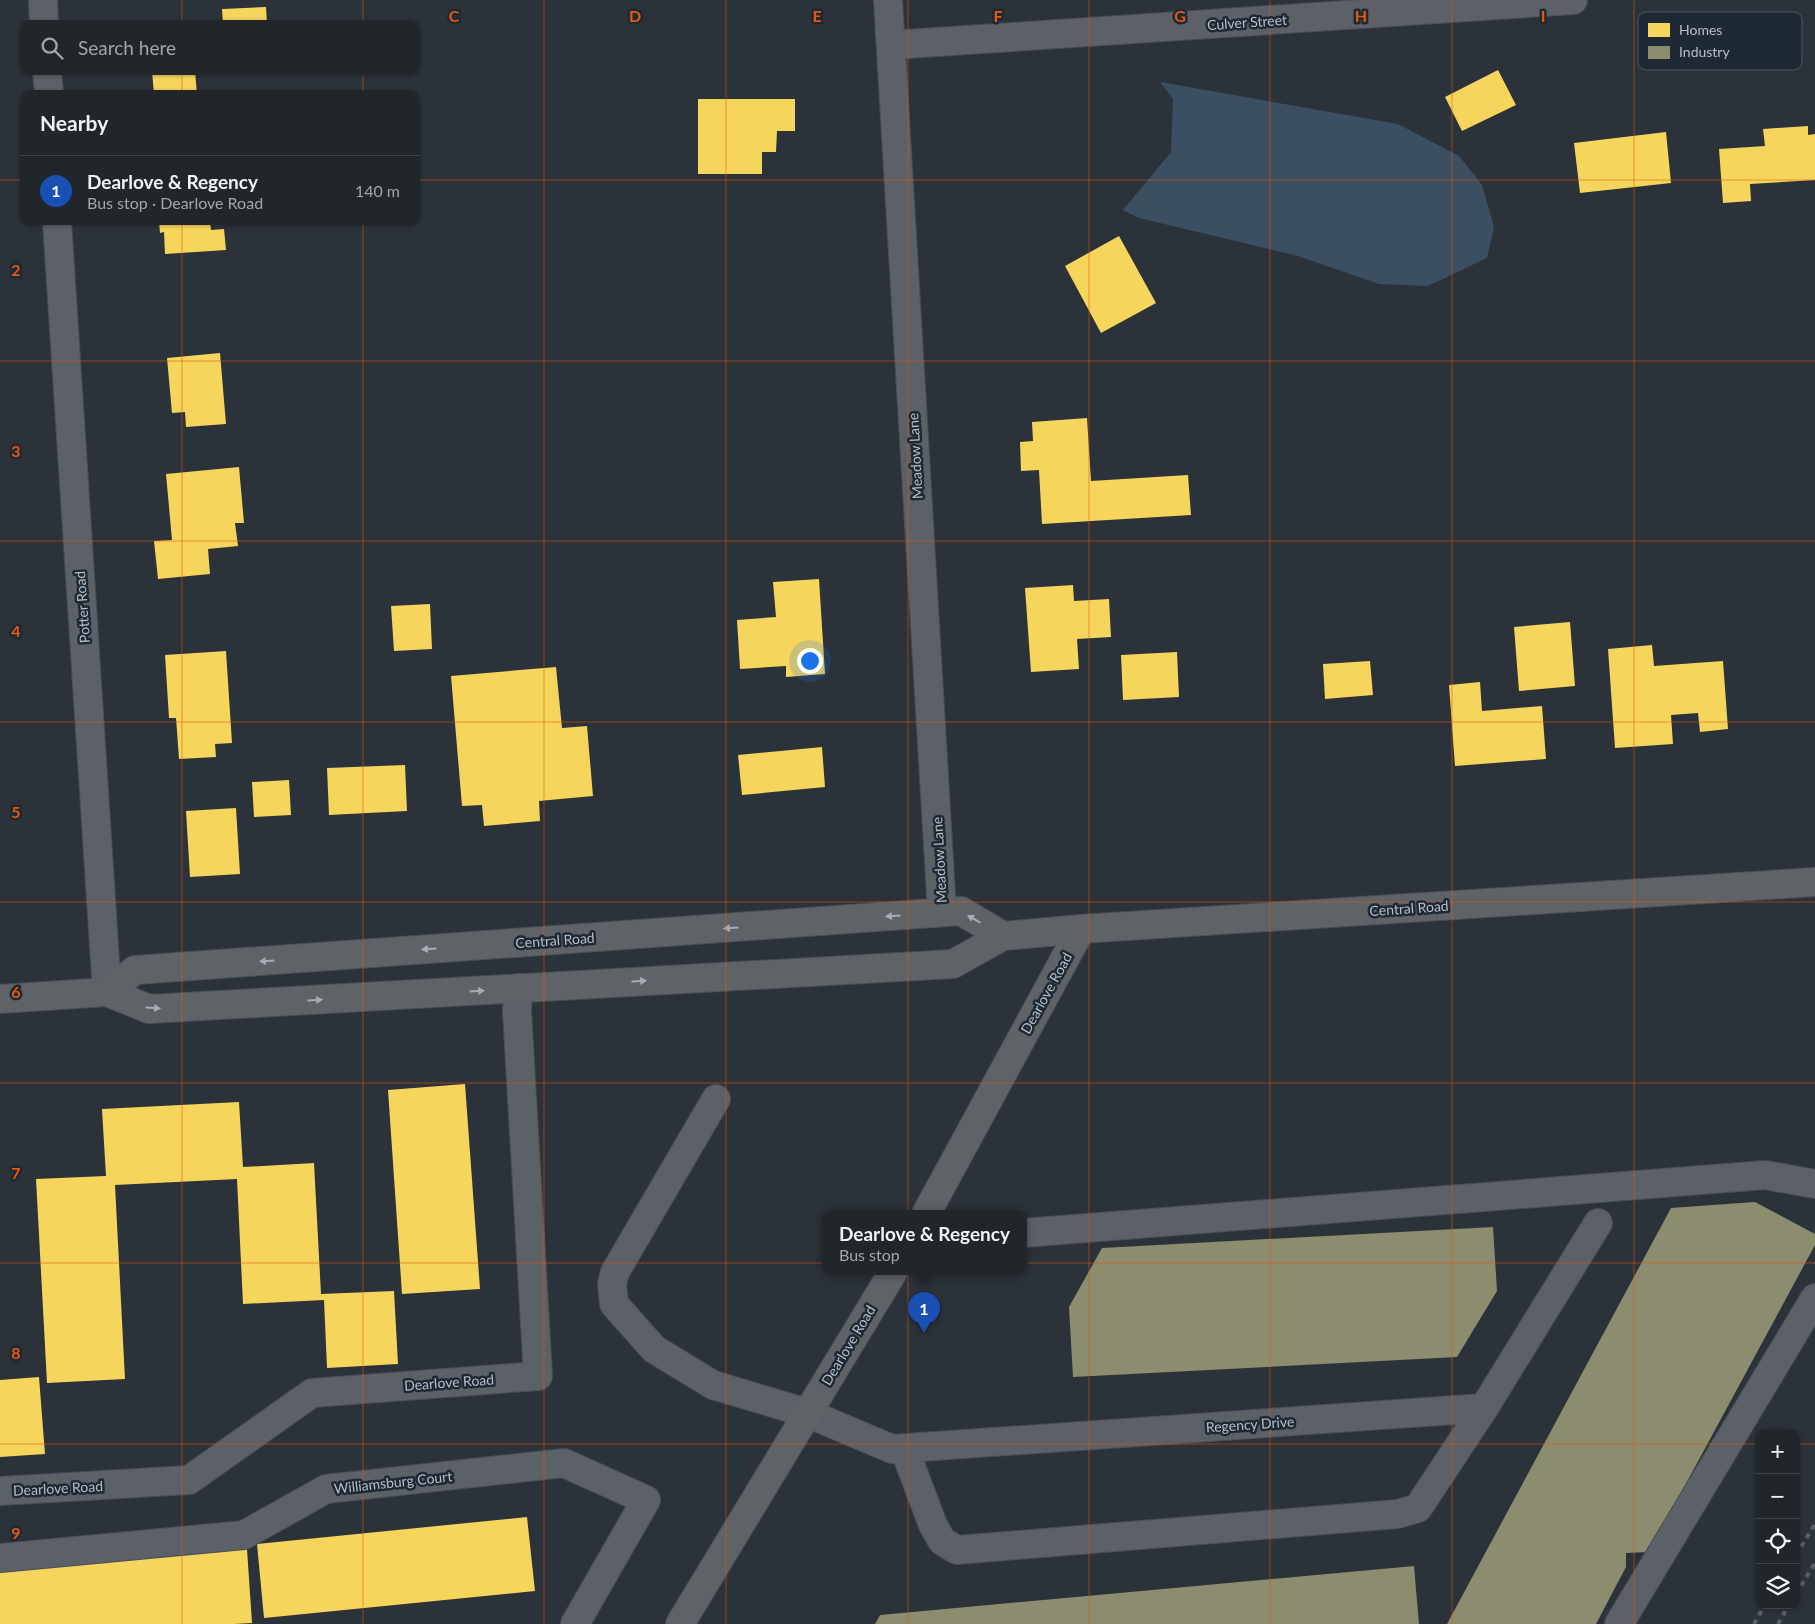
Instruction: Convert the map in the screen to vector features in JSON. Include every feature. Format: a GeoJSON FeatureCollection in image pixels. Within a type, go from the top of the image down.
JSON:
{"type":"FeatureCollection","features":[{"type":"Feature","properties":{"kind":"main road","name":"Central Road"},"geometry":{"type":"LineString","coordinates":[[0,999],[107,992],[149,1009],[953,964],[1003,936],[1081,929],[1815,882]]}},
{"type":"Feature","properties":{"kind":"main road","name":"Central Road"},"geometry":{"type":"LineString","coordinates":[[107,992],[135,970],[942,912],[961,911],[1003,936]]}},
{"type":"Feature","properties":{"kind":"main road","name":"Dearlove Road"},"geometry":{"type":"LineString","coordinates":[[928,1210],[1081,929]]}},
{"type":"Feature","properties":{"kind":"main road","name":"Dearlove Road"},"geometry":{"type":"LineString","coordinates":[[680,1624],[891,1275]]}},
{"type":"Feature","properties":{"kind":"street"},"geometry":{"type":"LineString","coordinates":[[43,0],[44,20]]}},
{"type":"Feature","properties":{"kind":"street","name":"Meadow Lane"},"geometry":{"type":"LineString","coordinates":[[888,0],[942,912]]}},
{"type":"Feature","properties":{"kind":"street","name":"Culver Street"},"geometry":{"type":"LineString","coordinates":[[891,45],[1573,0]]}},
{"type":"Feature","properties":{"kind":"street"},"geometry":{"type":"LineString","coordinates":[[47,75],[49,90]]}},
{"type":"Feature","properties":{"kind":"street","name":"Potter Road"},"geometry":{"type":"LineString","coordinates":[[57,225],[107,992]]}},
{"type":"Feature","properties":{"kind":"street","name":"Dearlove Road"},"geometry":{"type":"LineString","coordinates":[[0,1491],[190,1480],[312,1393],[538,1376],[517,1011],[518,988]]}},
{"type":"Feature","properties":{"kind":"street","name":"Regency Drive"},"geometry":{"type":"LineString","coordinates":[[716,1099],[616,1272],[612,1284],[614,1304],[654,1349],[713,1385],[807,1413],[892,1449],[1484,1408]]}},
{"type":"Feature","properties":{"kind":"street"},"geometry":{"type":"LineString","coordinates":[[1027,1233],[1765,1175],[1815,1184]]}},
{"type":"Feature","properties":{"kind":"street"},"geometry":{"type":"LineString","coordinates":[[904,1448],[933,1525],[942,1541],[957,1550],[1398,1514],[1418,1508],[1484,1408],[1598,1223]]}},
{"type":"Feature","properties":{"kind":"street"},"geometry":{"type":"LineString","coordinates":[[1619,1624],[1815,1298]]}},
{"type":"Feature","properties":{"kind":"street","name":"Williamsburg Court"},"geometry":{"type":"LineString","coordinates":[[0,1558],[244,1534],[326,1489],[564,1463],[646,1500],[575,1624]]}},
{"type":"Feature","properties":{"kind":"water"},"geometry":{"type":"Polygon","coordinates":[[[1160,82],[1398,124],[1459,156],[1482,185],[1494,227],[1487,258],[1428,286],[1379,284],[1298,256],[1139,218],[1123,210],[1171,152],[1173,99],[1160,82]]]}},
{"type":"Feature","properties":{"kind":"building: Homes"},"geometry":{"type":"Polygon","coordinates":[[[266,7],[267,20],[223,20],[222,9],[266,7]]]}},
{"type":"Feature","properties":{"kind":"building: Homes"},"geometry":{"type":"Polygon","coordinates":[[[1498,70],[1516,105],[1462,131],[1445,97],[1498,70]]]}},
{"type":"Feature","properties":{"kind":"building: Homes"},"geometry":{"type":"Polygon","coordinates":[[[152,75],[195,75],[197,90],[154,90],[152,75]]]}},
{"type":"Feature","properties":{"kind":"building: Homes"},"geometry":{"type":"Polygon","coordinates":[[[698,99],[795,99],[795,131],[777,131],[776,152],[762,152],[762,174],[698,174],[698,99]]]}},
{"type":"Feature","properties":{"kind":"building: Homes"},"geometry":{"type":"Polygon","coordinates":[[[1808,126],[1808,135],[1815,134],[1815,180],[1750,184],[1751,201],[1723,203],[1719,149],[1765,146],[1763,129],[1808,126]]]}},
{"type":"Feature","properties":{"kind":"building: Homes"},"geometry":{"type":"Polygon","coordinates":[[[1666,132],[1671,183],[1580,193],[1574,143],[1666,132]]]}},
{"type":"Feature","properties":{"kind":"building: Homes"},"geometry":{"type":"Polygon","coordinates":[[[159,225],[210,225],[211,230],[224,229],[226,250],[165,254],[164,232],[160,233],[159,225]]]}},
{"type":"Feature","properties":{"kind":"building: Homes"},"geometry":{"type":"Polygon","coordinates":[[[1119,236],[1156,303],[1101,333],[1065,266],[1119,236]]]}},
{"type":"Feature","properties":{"kind":"building: Homes"},"geometry":{"type":"Polygon","coordinates":[[[220,353],[226,424],[186,427],[185,412],[172,413],[167,358],[220,353]]]}},
{"type":"Feature","properties":{"kind":"building: Homes"},"geometry":{"type":"Polygon","coordinates":[[[1087,418],[1091,481],[1188,475],[1191,515],[1042,524],[1039,470],[1021,471],[1020,442],[1033,441],[1032,422],[1087,418]]]}},
{"type":"Feature","properties":{"kind":"building: Homes"},"geometry":{"type":"Polygon","coordinates":[[[239,467],[244,523],[235,523],[238,546],[208,549],[210,574],[158,579],[154,541],[172,540],[166,474],[239,467]]]}},
{"type":"Feature","properties":{"kind":"building: Homes"},"geometry":{"type":"Polygon","coordinates":[[[819,579],[825,674],[786,677],[786,666],[740,669],[737,620],[776,617],[773,582],[819,579]]]}},
{"type":"Feature","properties":{"kind":"building: Homes"},"geometry":{"type":"Polygon","coordinates":[[[1073,585],[1074,601],[1109,599],[1111,637],[1077,639],[1079,669],[1031,672],[1025,588],[1073,585]]]}},
{"type":"Feature","properties":{"kind":"building: Homes"},"geometry":{"type":"Polygon","coordinates":[[[430,604],[432,649],[394,651],[391,606],[430,604]]]}},
{"type":"Feature","properties":{"kind":"building: Homes"},"geometry":{"type":"Polygon","coordinates":[[[1570,622],[1575,686],[1519,691],[1514,627],[1570,622]]]}},
{"type":"Feature","properties":{"kind":"building: Homes"},"geometry":{"type":"Polygon","coordinates":[[[1652,645],[1654,666],[1723,661],[1728,729],[1700,732],[1698,713],[1671,715],[1673,744],[1615,748],[1608,649],[1652,645]]]}},
{"type":"Feature","properties":{"kind":"building: Homes"},"geometry":{"type":"Polygon","coordinates":[[[226,651],[232,743],[215,744],[216,757],[179,759],[176,718],[169,718],[165,655],[226,651]]]}},
{"type":"Feature","properties":{"kind":"building: Homes"},"geometry":{"type":"Polygon","coordinates":[[[1177,652],[1179,697],[1123,700],[1121,655],[1177,652]]]}},
{"type":"Feature","properties":{"kind":"building: Homes"},"geometry":{"type":"Polygon","coordinates":[[[1370,661],[1373,695],[1325,699],[1323,664],[1370,661]]]}},
{"type":"Feature","properties":{"kind":"building: Homes"},"geometry":{"type":"Polygon","coordinates":[[[556,667],[562,728],[587,726],[593,796],[539,801],[540,821],[484,826],[482,805],[462,806],[451,676],[556,667]]]}},
{"type":"Feature","properties":{"kind":"building: Homes"},"geometry":{"type":"Polygon","coordinates":[[[1480,682],[1482,711],[1542,706],[1546,759],[1455,766],[1449,685],[1480,682]]]}},
{"type":"Feature","properties":{"kind":"building: Homes"},"geometry":{"type":"Polygon","coordinates":[[[822,747],[825,787],[742,795],[738,755],[822,747]]]}},
{"type":"Feature","properties":{"kind":"building: Homes"},"geometry":{"type":"Polygon","coordinates":[[[405,765],[407,811],[329,815],[327,768],[405,765]]]}},
{"type":"Feature","properties":{"kind":"building: Homes"},"geometry":{"type":"Polygon","coordinates":[[[289,780],[291,815],[254,817],[252,782],[289,780]]]}},
{"type":"Feature","properties":{"kind":"building: Homes"},"geometry":{"type":"Polygon","coordinates":[[[236,808],[240,874],[190,877],[186,811],[236,808]]]}},
{"type":"Feature","properties":{"kind":"building: Homes"},"geometry":{"type":"Polygon","coordinates":[[[465,1084],[480,1289],[402,1294],[388,1090],[465,1084]]]}},
{"type":"Feature","properties":{"kind":"building: Homes"},"geometry":{"type":"Polygon","coordinates":[[[239,1102],[243,1167],[314,1163],[321,1294],[394,1291],[398,1364],[327,1368],[324,1300],[243,1304],[237,1179],[115,1185],[125,1379],[47,1383],[36,1179],[106,1176],[102,1109],[239,1102]]]}},
{"type":"Feature","properties":{"kind":"building: Homes"},"geometry":{"type":"Polygon","coordinates":[[[39,1377],[45,1454],[0,1457],[0,1380],[39,1377]]]}},
{"type":"Feature","properties":{"kind":"building: Homes"},"geometry":{"type":"Polygon","coordinates":[[[527,1517],[535,1591],[264,1618],[257,1544],[527,1517]]]}},
{"type":"Feature","properties":{"kind":"building: Homes"},"geometry":{"type":"Polygon","coordinates":[[[247,1549],[252,1623],[0,1624],[0,1568],[247,1549]]]}},
{"type":"Feature","properties":{"kind":"building: Industry"},"geometry":{"type":"Polygon","coordinates":[[[1755,1202],[1815,1234],[1815,1245],[1649,1552],[1626,1553],[1626,1567],[1596,1624],[1447,1624],[1671,1208],[1755,1202]]]}},
{"type":"Feature","properties":{"kind":"building: Industry"},"geometry":{"type":"Polygon","coordinates":[[[1493,1227],[1497,1291],[1457,1357],[1073,1377],[1069,1307],[1102,1248],[1493,1227]]]}},
{"type":"Feature","properties":{"kind":"building: Industry"},"geometry":{"type":"Polygon","coordinates":[[[1414,1566],[1419,1624],[875,1624],[880,1615],[1414,1566]]]}},
{"type":"Feature","properties":{"kind":"railway"},"geometry":{"type":"LineString","coordinates":[[1800,1548],[1815,1524]]}},
{"type":"Feature","properties":{"kind":"railway"},"geometry":{"type":"LineString","coordinates":[[1800,1587],[1815,1563]]}},
{"type":"Feature","properties":{"kind":"railway"},"geometry":{"type":"LineString","coordinates":[[1754,1624],[1763,1609]]}},
{"type":"Feature","properties":{"kind":"railway"},"geometry":{"type":"LineString","coordinates":[[1778,1624],[1787,1609]]}},
{"type":"Feature","properties":{"kind":"place","name":"Dearlove & Regency"},"geometry":{"type":"Point","coordinates":[924,1333]}}]}
